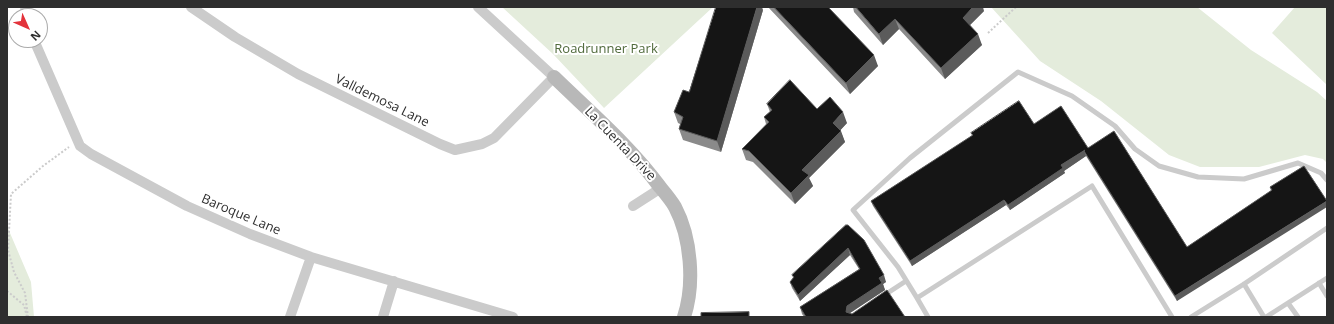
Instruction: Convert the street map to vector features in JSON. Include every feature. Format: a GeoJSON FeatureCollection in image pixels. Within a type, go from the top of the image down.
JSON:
{"type":"FeatureCollection","features":[{"type":"Feature","properties":{"kind":"street","name":"Valldemosa Lane"},"geometry":{"type":"LineString","coordinates":[[191,7],[235,37],[298,74],[455,150],[482,144],[494,138],[554,77]]}},
{"type":"Feature","properties":{"kind":"street","name":"La Cuenta Drive"},"geometry":{"type":"LineString","coordinates":[[478,7],[554,77],[646,168],[675,206],[687,243],[690,262],[687,308],[684,317]]}},
{"type":"Feature","properties":{"kind":"street","name":"Baroque Lane"},"geometry":{"type":"LineString","coordinates":[[37,48],[80,146],[90,154],[187,206],[250,234],[311,257],[394,280],[513,317]]}},
{"type":"Feature","properties":{"kind":"street"},"geometry":{"type":"LineString","coordinates":[[633,206],[661,188]]}},
{"type":"Feature","properties":{"kind":"street"},"geometry":{"type":"LineString","coordinates":[[290,317],[311,257]]}},
{"type":"Feature","properties":{"kind":"street"},"geometry":{"type":"LineString","coordinates":[[383,317],[394,280]]}},
{"type":"Feature","properties":{"kind":"lane"},"geometry":{"type":"LineString","coordinates":[[928,317],[898,267],[853,210],[910,158],[1018,72],[1072,96],[1115,126],[1135,149],[1159,166],[1198,177],[1244,179],[1298,163],[1321,173],[1327,180]]}},
{"type":"Feature","properties":{"kind":"lane"},"geometry":{"type":"LineString","coordinates":[[917,298],[1092,186],[1172,317]]}},
{"type":"Feature","properties":{"kind":"lane"},"geometry":{"type":"LineString","coordinates":[[1191,317],[1244,284],[1327,228]]}},
{"type":"Feature","properties":{"kind":"lane"},"geometry":{"type":"LineString","coordinates":[[1244,284],[1265,317],[1327,278]]}},
{"type":"Feature","properties":{"kind":"lane"},"geometry":{"type":"LineString","coordinates":[[879,298],[906,281]]}},
{"type":"Feature","properties":{"kind":"lane"},"geometry":{"type":"LineString","coordinates":[[1319,283],[1327,296]]}},
{"type":"Feature","properties":{"kind":"lane"},"geometry":{"type":"LineString","coordinates":[[1288,303],[1298,317]]}},
{"type":"Feature","properties":{"kind":"path"},"geometry":{"type":"LineString","coordinates":[[988,33],[1016,7]]}},
{"type":"Feature","properties":{"kind":"path"},"geometry":{"type":"LineString","coordinates":[[28,317],[25,293],[14,272],[8,250],[11,194],[43,166],[78,141]]}},
{"type":"Feature","properties":{"kind":"path"},"geometry":{"type":"LineString","coordinates":[[7,291],[24,305],[28,317]]}},
{"type":"Feature","properties":{"kind":"green space","name":"Roadrunner Park"},"geometry":{"type":"Polygon","coordinates":[[[502,7],[713,7],[604,108],[553,54],[502,7]]]}},
{"type":"Feature","properties":{"kind":"green space"},"geometry":{"type":"Polygon","coordinates":[[[991,7],[1197,7],[1251,50],[1317,92],[1327,101],[1327,163],[1323,159],[1305,155],[1259,167],[1200,167],[1169,155],[1101,101],[1040,61],[991,7]]]}},
{"type":"Feature","properties":{"kind":"green space"},"geometry":{"type":"Polygon","coordinates":[[[1295,7],[1327,7],[1327,85],[1272,33],[1295,7]]]}},
{"type":"Feature","properties":{"kind":"green space"},"geometry":{"type":"Polygon","coordinates":[[[7,226],[31,282],[34,317],[7,317],[7,226]]]}},
{"type":"Feature","properties":{"kind":"building"},"geometry":{"type":"Polygon","coordinates":[[[716,7],[757,7],[717,141],[679,129],[683,117],[674,112],[683,90],[689,92],[716,7]]]}},
{"type":"Feature","properties":{"kind":"building"},"geometry":{"type":"Polygon","coordinates":[[[774,7],[828,7],[874,55],[846,83],[774,7]]]}},
{"type":"Feature","properties":{"kind":"building"},"geometry":{"type":"Polygon","coordinates":[[[856,7],[973,7],[963,18],[978,34],[941,68],[895,19],[879,34],[856,7]]]}},
{"type":"Feature","properties":{"kind":"building"},"geometry":{"type":"Polygon","coordinates":[[[790,80],[817,109],[830,97],[843,112],[833,123],[841,131],[802,170],[809,175],[791,193],[749,151],[742,149],[769,122],[764,117],[772,110],[767,104],[790,80]]]}},
{"type":"Feature","properties":{"kind":"building"},"geometry":{"type":"Polygon","coordinates":[[[1019,101],[1034,124],[1061,106],[1088,148],[1114,131],[1187,247],[1272,190],[1270,187],[1304,166],[1327,201],[1175,296],[1084,151],[1085,150],[1061,165],[1063,168],[1008,205],[1004,200],[910,261],[871,201],[973,135],[971,133],[1019,101]]]}},
{"type":"Feature","properties":{"kind":"building"},"geometry":{"type":"Polygon","coordinates":[[[846,225],[848,225],[864,240],[884,275],[879,278],[882,283],[847,306],[846,312],[852,314],[887,290],[905,317],[806,317],[800,307],[860,269],[848,248],[798,295],[790,282],[794,277],[792,275],[846,225]]]}},
{"type":"Feature","properties":{"kind":"building"},"geometry":{"type":"Polygon","coordinates":[[[749,312],[749,317],[701,317],[701,313],[749,312]]]}}]}
